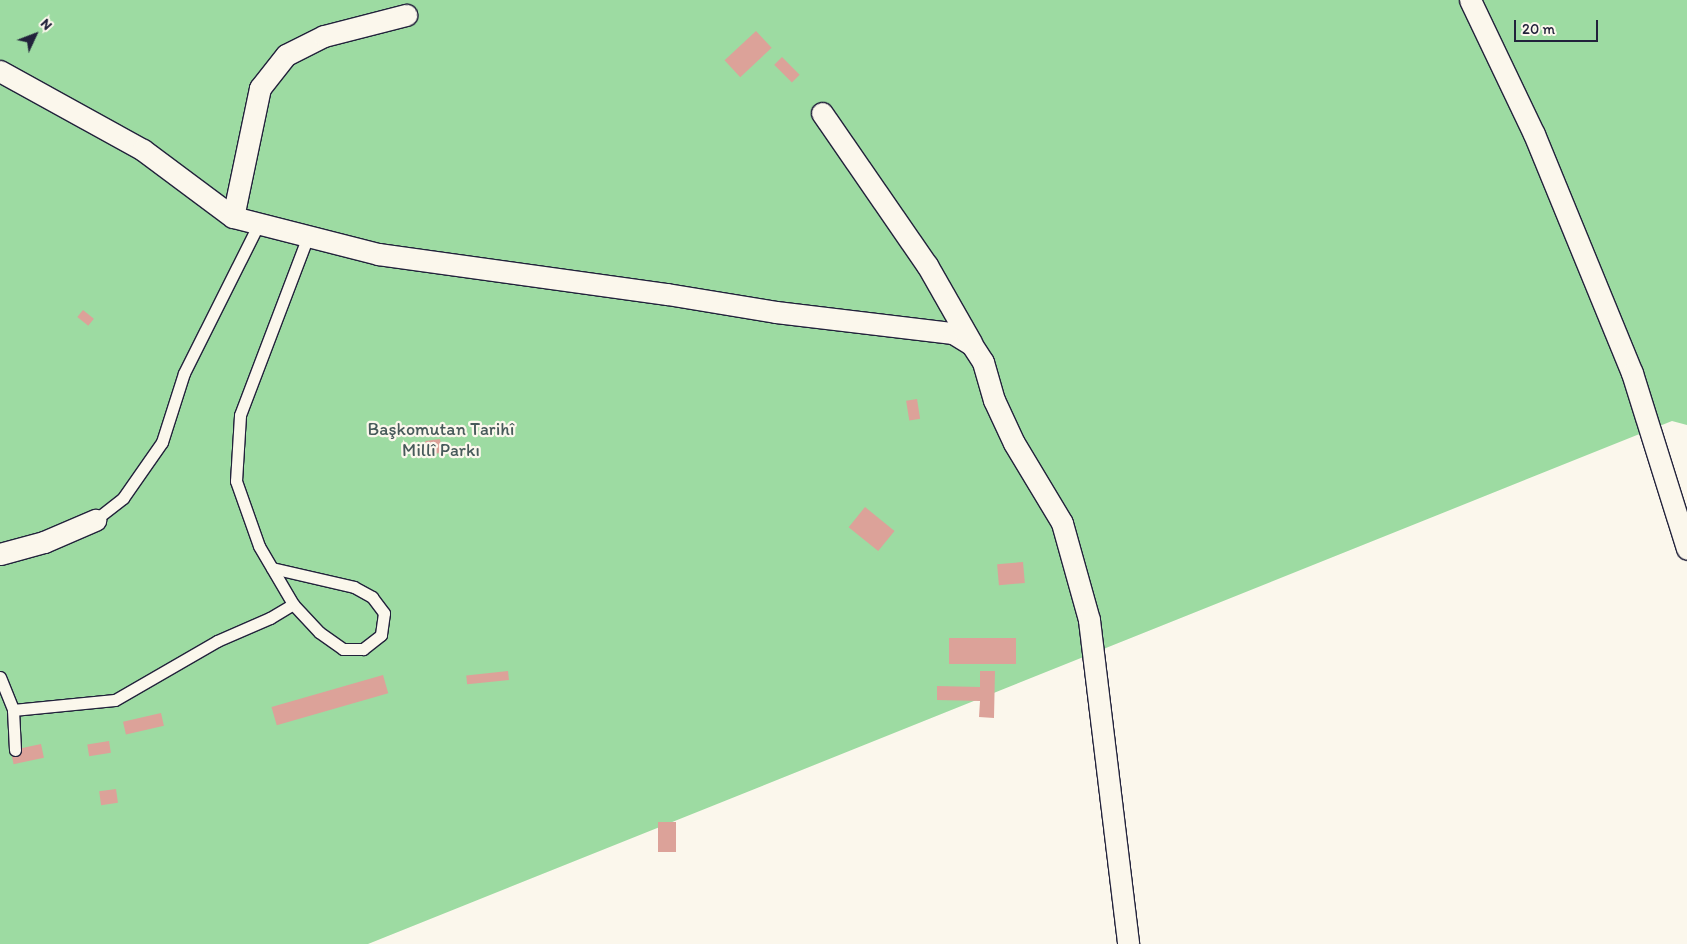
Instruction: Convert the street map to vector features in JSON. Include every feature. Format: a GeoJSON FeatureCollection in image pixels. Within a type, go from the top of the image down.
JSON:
{"type":"FeatureCollection","features":[{"type":"Feature","properties":{"kind":"street"},"geometry":{"type":"LineString","coordinates":[[1470,0],[1534,134],[1632,373],[1687,549]]}},
{"type":"Feature","properties":{"kind":"street"},"geometry":{"type":"LineString","coordinates":[[233,217],[260,88],[286,55],[324,36],[406,15]]}},
{"type":"Feature","properties":{"kind":"street"},"geometry":{"type":"LineString","coordinates":[[0,72],[143,150],[233,217],[378,254],[657,292],[776,312],[953,333],[972,344]]}},
{"type":"Feature","properties":{"kind":"street"},"geometry":{"type":"LineString","coordinates":[[822,113],[927,265],[983,362],[994,400],[1014,443],[1062,523],[1089,620],[1128,944]]}},
{"type":"Feature","properties":{"kind":"street"},"geometry":{"type":"LineString","coordinates":[[0,554],[44,542],[95,520]]}},
{"type":"Feature","properties":{"kind":"lane"},"geometry":{"type":"LineString","coordinates":[[95,520],[123,498],[162,442],[184,373],[259,223]]}},
{"type":"Feature","properties":{"kind":"lane"},"geometry":{"type":"LineString","coordinates":[[272,568],[354,587],[372,597],[384,613],[381,635],[364,649],[343,649],[319,632],[293,604],[259,546],[236,481],[240,415],[308,236]]}},
{"type":"Feature","properties":{"kind":"lane"},"geometry":{"type":"LineString","coordinates":[[13,710],[115,700],[217,641],[270,618],[293,604]]}},
{"type":"Feature","properties":{"kind":"lane"},"geometry":{"type":"LineString","coordinates":[[0,677],[13,710],[15,750]]}},
{"type":"Feature","properties":{"kind":"green space","name":"Başkomutan Tarihî Millî Parkı"},"geometry":{"type":"Polygon","coordinates":[[[0,0],[1687,0],[1687,425],[1672,421],[368,944],[0,944],[0,0]]]}},
{"type":"Feature","properties":{"kind":"building"},"geometry":{"type":"Polygon","coordinates":[[[756,31],[772,48],[740,77],[725,60],[756,31]]]}},
{"type":"Feature","properties":{"kind":"building"},"geometry":{"type":"Polygon","coordinates":[[[782,57],[800,75],[792,82],[774,65],[782,57]]]}},
{"type":"Feature","properties":{"kind":"building"},"geometry":{"type":"Polygon","coordinates":[[[83,310],[94,319],[88,326],[77,317],[83,310]]]}},
{"type":"Feature","properties":{"kind":"building"},"geometry":{"type":"Polygon","coordinates":[[[917,399],[920,419],[909,420],[906,401],[917,399]]]}},
{"type":"Feature","properties":{"kind":"building"},"geometry":{"type":"Polygon","coordinates":[[[440,439],[442,453],[427,455],[425,441],[440,439]]]}},
{"type":"Feature","properties":{"kind":"building"},"geometry":{"type":"Polygon","coordinates":[[[865,507],[895,531],[878,551],[849,527],[865,507]]]}},
{"type":"Feature","properties":{"kind":"building"},"geometry":{"type":"Polygon","coordinates":[[[1023,562],[1025,583],[999,585],[997,564],[1023,562]]]}},
{"type":"Feature","properties":{"kind":"building"},"geometry":{"type":"Polygon","coordinates":[[[949,638],[1016,638],[1016,664],[949,664],[949,638]]]}},
{"type":"Feature","properties":{"kind":"building"},"geometry":{"type":"Polygon","coordinates":[[[508,671],[509,680],[467,684],[466,675],[508,671]]]}},
{"type":"Feature","properties":{"kind":"building"},"geometry":{"type":"Polygon","coordinates":[[[980,671],[995,671],[994,718],[979,717],[980,701],[937,700],[937,686],[980,687],[980,671]]]}},
{"type":"Feature","properties":{"kind":"building"},"geometry":{"type":"Polygon","coordinates":[[[383,675],[388,693],[277,725],[271,707],[383,675]]]}},
{"type":"Feature","properties":{"kind":"building"},"geometry":{"type":"Polygon","coordinates":[[[161,713],[164,726],[126,734],[123,722],[161,713]]]}},
{"type":"Feature","properties":{"kind":"building"},"geometry":{"type":"Polygon","coordinates":[[[109,741],[111,753],[89,756],[87,744],[109,741]]]}},
{"type":"Feature","properties":{"kind":"building"},"geometry":{"type":"Polygon","coordinates":[[[41,744],[44,758],[14,764],[11,750],[41,744]]]}},
{"type":"Feature","properties":{"kind":"building"},"geometry":{"type":"Polygon","coordinates":[[[116,789],[118,803],[101,805],[99,791],[116,789]]]}},
{"type":"Feature","properties":{"kind":"building"},"geometry":{"type":"Polygon","coordinates":[[[658,822],[676,822],[676,852],[658,852],[658,822]]]}}]}
